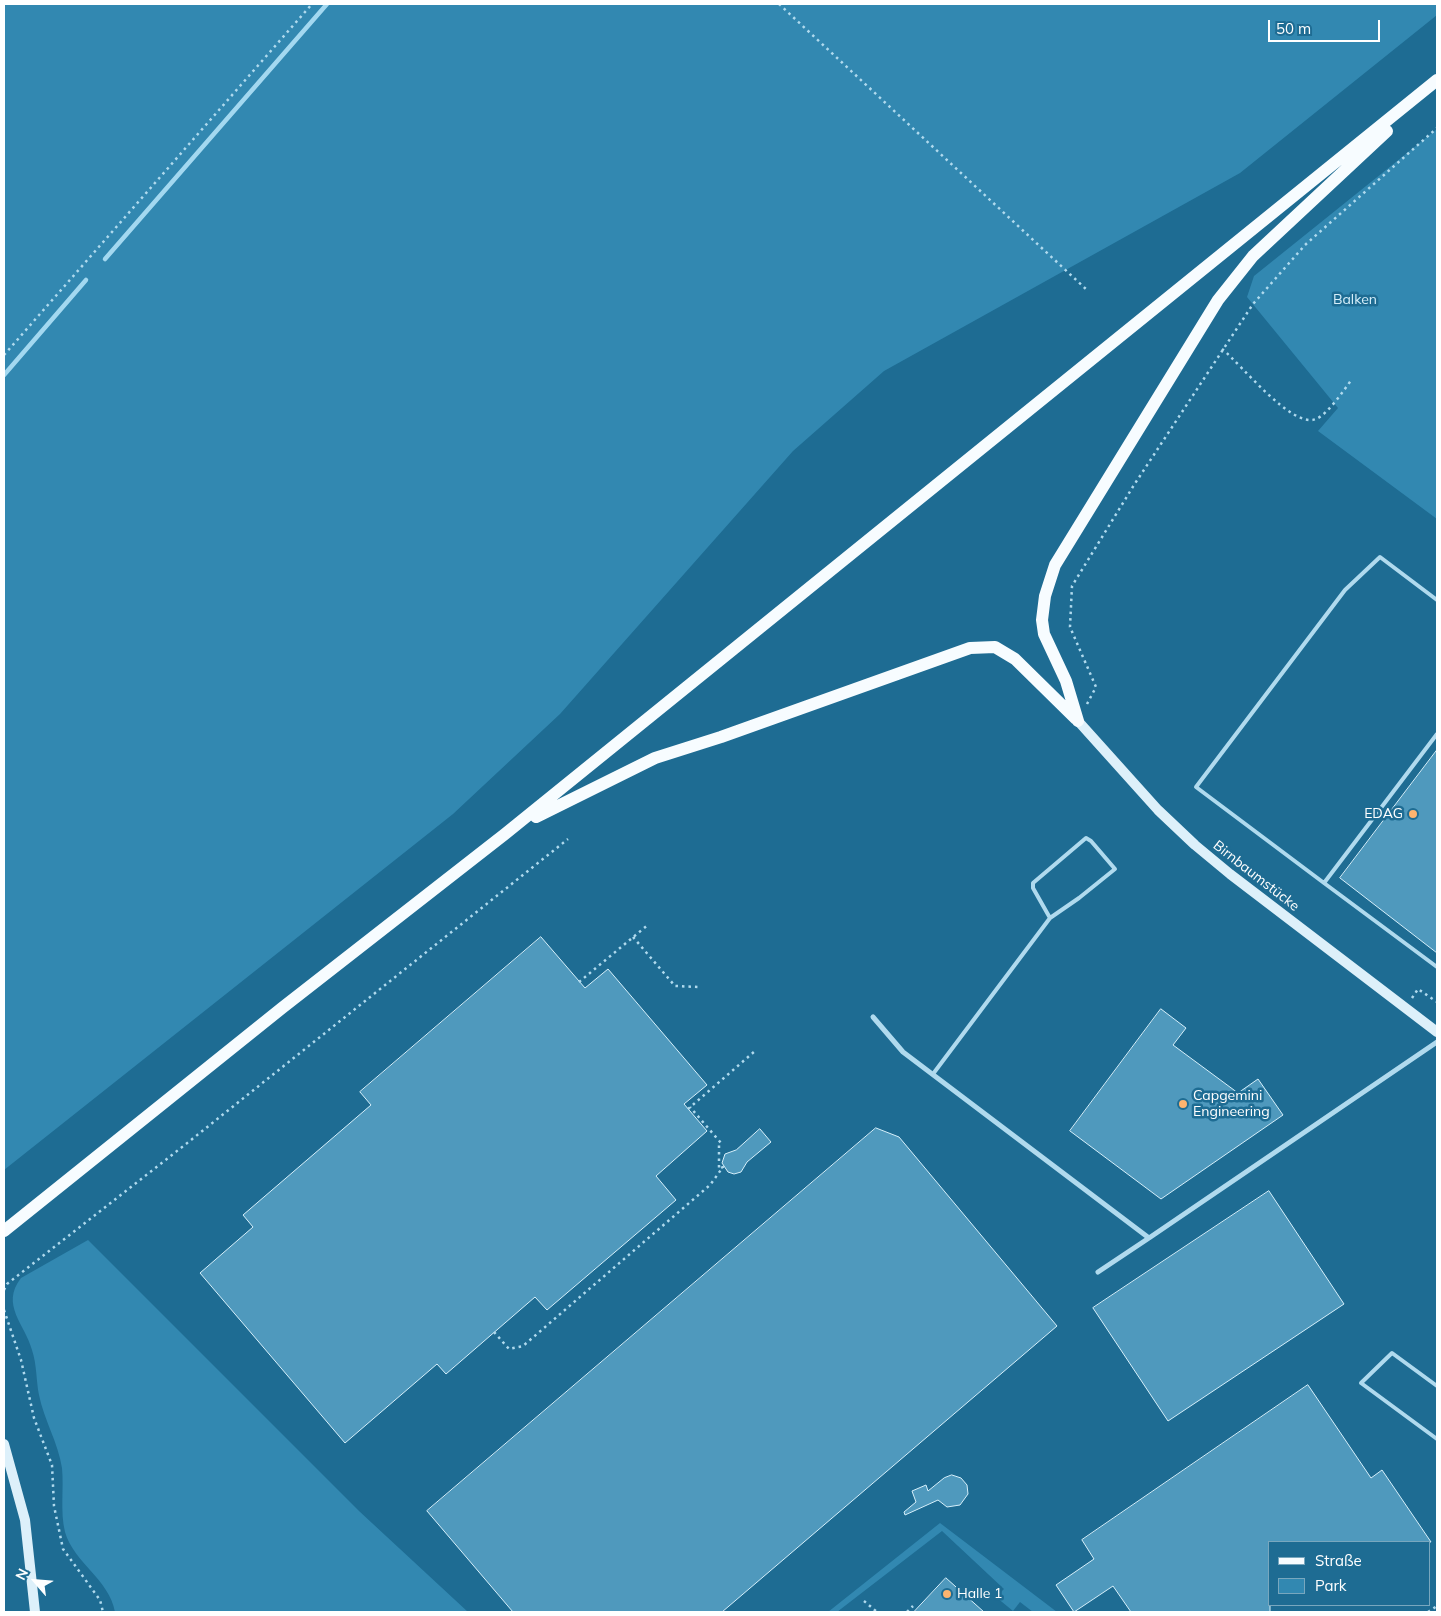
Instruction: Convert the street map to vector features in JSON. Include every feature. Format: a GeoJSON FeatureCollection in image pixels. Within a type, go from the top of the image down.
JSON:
{"type":"FeatureCollection","features":[{"type":"Feature","properties":{"kind":"main road"},"geometry":{"type":"LineString","coordinates":[[1078,721],[1066,681],[1044,634],[1042,620],[1045,596],[1054,565],[1218,300],[1254,256],[1437,82]]}},
{"type":"Feature","properties":{"kind":"main road"},"geometry":{"type":"LineString","coordinates":[[4,1232],[274,1014],[505,834],[1437,82]]}},
{"type":"Feature","properties":{"kind":"main road"},"geometry":{"type":"LineString","coordinates":[[505,834],[567,800],[655,758],[721,737],[970,648],[995,647],[1015,659],[1078,721]]}},
{"type":"Feature","properties":{"kind":"street","name":"Birnbaumstücke"},"geometry":{"type":"LineString","coordinates":[[1078,721],[1158,810],[1195,845],[1230,874],[1437,1032]]}},
{"type":"Feature","properties":{"kind":"street"},"geometry":{"type":"LineString","coordinates":[[873,1017],[903,1052],[1149,1238]]}},
{"type":"Feature","properties":{"kind":"street"},"geometry":{"type":"LineString","coordinates":[[1098,1272],[1437,1042]]}},
{"type":"Feature","properties":{"kind":"street"},"geometry":{"type":"LineString","coordinates":[[4,1444],[25,1520],[35,1612]]}},
{"type":"Feature","properties":{"kind":"lane"},"geometry":{"type":"LineString","coordinates":[[1437,600],[1380,557],[1345,590],[1196,787],[1437,967]]}},
{"type":"Feature","properties":{"kind":"lane"},"geometry":{"type":"LineString","coordinates":[[1324,883],[1437,734]]}},
{"type":"Feature","properties":{"kind":"lane"},"geometry":{"type":"LineString","coordinates":[[933,1074],[1050,918],[1079,898],[1115,868],[1091,841],[1086,838],[1033,883],[1033,888],[1050,918]]}},
{"type":"Feature","properties":{"kind":"lane"},"geometry":{"type":"LineString","coordinates":[[1437,1386],[1392,1353],[1361,1383],[1437,1439]]}},
{"type":"Feature","properties":{"kind":"path"},"geometry":{"type":"LineString","coordinates":[[4,355],[312,4]]}},
{"type":"Feature","properties":{"kind":"path"},"geometry":{"type":"LineString","coordinates":[[779,4],[1086,290]]}},
{"type":"Feature","properties":{"kind":"path"},"geometry":{"type":"LineString","coordinates":[[1078,721],[1096,687],[1070,627],[1072,586],[1252,304],[1305,245],[1437,128]]}},
{"type":"Feature","properties":{"kind":"path"},"geometry":{"type":"LineString","coordinates":[[1222,349],[1238,362],[1262,388],[1288,411],[1302,420],[1318,418],[1352,379]]}},
{"type":"Feature","properties":{"kind":"path"},"geometry":{"type":"LineString","coordinates":[[4,1290],[7,1284],[36,1260],[191,1140],[568,839]]}},
{"type":"Feature","properties":{"kind":"path"},"geometry":{"type":"LineString","coordinates":[[579,982],[649,924]]}},
{"type":"Feature","properties":{"kind":"path"},"geometry":{"type":"LineString","coordinates":[[633,937],[675,986],[699,987]]}},
{"type":"Feature","properties":{"kind":"path"},"geometry":{"type":"LineString","coordinates":[[1405,1008],[1418,989],[1437,1002]]}},
{"type":"Feature","properties":{"kind":"path"},"geometry":{"type":"LineString","coordinates":[[494,1332],[509,1350],[523,1346],[710,1185],[723,1167],[719,1168],[719,1145],[721,1143],[689,1108],[755,1051]]}},
{"type":"Feature","properties":{"kind":"path"},"geometry":{"type":"LineString","coordinates":[[4,1310],[21,1360],[34,1418],[52,1465],[54,1506],[63,1549],[100,1600],[103,1612]]}},
{"type":"Feature","properties":{"kind":"path"},"geometry":{"type":"LineString","coordinates":[[864,1600],[877,1612]]}},
{"type":"Feature","properties":{"kind":"path"},"geometry":{"type":"LineString","coordinates":[[907,1612],[913,1606]]}},
{"type":"Feature","properties":{"kind":"path"},"geometry":{"type":"LineString","coordinates":[[1428,1612],[1437,1606]]}},
{"type":"Feature","properties":{"kind":"green space"},"geometry":{"type":"Polygon","coordinates":[[[4,4],[1437,4],[1437,15],[1240,173],[884,371],[793,451],[560,714],[453,814],[4,1170],[4,4]]]}},
{"type":"Feature","properties":{"kind":"green space","name":"Balken"},"geometry":{"type":"Polygon","coordinates":[[[1437,129],[1437,519],[1318,431],[1338,408],[1247,297],[1254,276],[1437,129]]]}},
{"type":"Feature","properties":{"kind":"green space"},"geometry":{"type":"Polygon","coordinates":[[[88,1240],[359,1511],[468,1612],[115,1612],[106,1590],[76,1553],[69,1543],[65,1532],[60,1458],[41,1404],[32,1350],[13,1306],[15,1288],[21,1278],[88,1240]]]}},
{"type":"Feature","properties":{"kind":"green space"},"geometry":{"type":"Polygon","coordinates":[[[940,1523],[1057,1612],[1033,1612],[1020,1602],[1013,1611],[996,1597],[1004,1589],[942,1531],[837,1612],[828,1612],[940,1523]]]}},
{"type":"Feature","properties":{"kind":"building","name":"EDAG"},"geometry":{"type":"Polygon","coordinates":[[[1437,750],[1437,953],[1340,878],[1437,750]]]}},
{"type":"Feature","properties":{"kind":"building"},"geometry":{"type":"Polygon","coordinates":[[[541,937],[585,988],[608,969],[707,1085],[684,1104],[707,1131],[656,1176],[676,1200],[547,1310],[535,1297],[446,1374],[437,1364],[345,1443],[200,1273],[253,1227],[243,1215],[371,1105],[360,1092],[541,937]]]}},
{"type":"Feature","properties":{"kind":"building","name":"Capgemini Engineering"},"geometry":{"type":"Polygon","coordinates":[[[1161,1009],[1186,1028],[1173,1045],[1238,1093],[1258,1079],[1283,1115],[1161,1199],[1070,1131],[1161,1009]]]}},
{"type":"Feature","properties":{"kind":"building"},"geometry":{"type":"Polygon","coordinates":[[[876,1128],[899,1137],[1057,1326],[722,1612],[513,1612],[427,1511],[876,1128]]]}},
{"type":"Feature","properties":{"kind":"building"},"geometry":{"type":"Polygon","coordinates":[[[760,1129],[771,1142],[747,1162],[741,1172],[734,1174],[728,1172],[722,1163],[725,1154],[736,1150],[760,1129]]]}},
{"type":"Feature","properties":{"kind":"building"},"geometry":{"type":"Polygon","coordinates":[[[1269,1191],[1344,1304],[1168,1421],[1093,1308],[1269,1191]]]}},
{"type":"Feature","properties":{"kind":"building"},"geometry":{"type":"Polygon","coordinates":[[[1308,1385],[1371,1478],[1382,1470],[1430,1541],[1268,1541],[1268,1606],[1270,1606],[1270,1612],[1131,1612],[1113,1586],[1074,1612],[1056,1585],[1094,1559],[1082,1540],[1308,1385]]]}},
{"type":"Feature","properties":{"kind":"building"},"geometry":{"type":"Polygon","coordinates":[[[952,1475],[961,1478],[967,1485],[968,1494],[960,1505],[947,1507],[938,1500],[905,1515],[904,1512],[916,1502],[912,1491],[926,1485],[928,1491],[944,1478],[952,1475]]]}},
{"type":"Feature","properties":{"kind":"building","name":"Halle 1"},"geometry":{"type":"Polygon","coordinates":[[[946,1578],[984,1612],[914,1612],[946,1578]]]}},
{"type":"Feature","properties":{"kind":"waterway"},"geometry":{"type":"LineString","coordinates":[[105,259],[327,4]]}},
{"type":"Feature","properties":{"kind":"waterway"},"geometry":{"type":"LineString","coordinates":[[4,375],[86,280]]}},
{"type":"Feature","properties":{"kind":"place","name":"EDAG"},"geometry":{"type":"Point","coordinates":[1413,814]}},
{"type":"Feature","properties":{"kind":"place","name":"Capgemini Engineering"},"geometry":{"type":"Point","coordinates":[1183,1104]}},
{"type":"Feature","properties":{"kind":"place","name":"Halle 1"},"geometry":{"type":"Point","coordinates":[947,1594]}}]}
